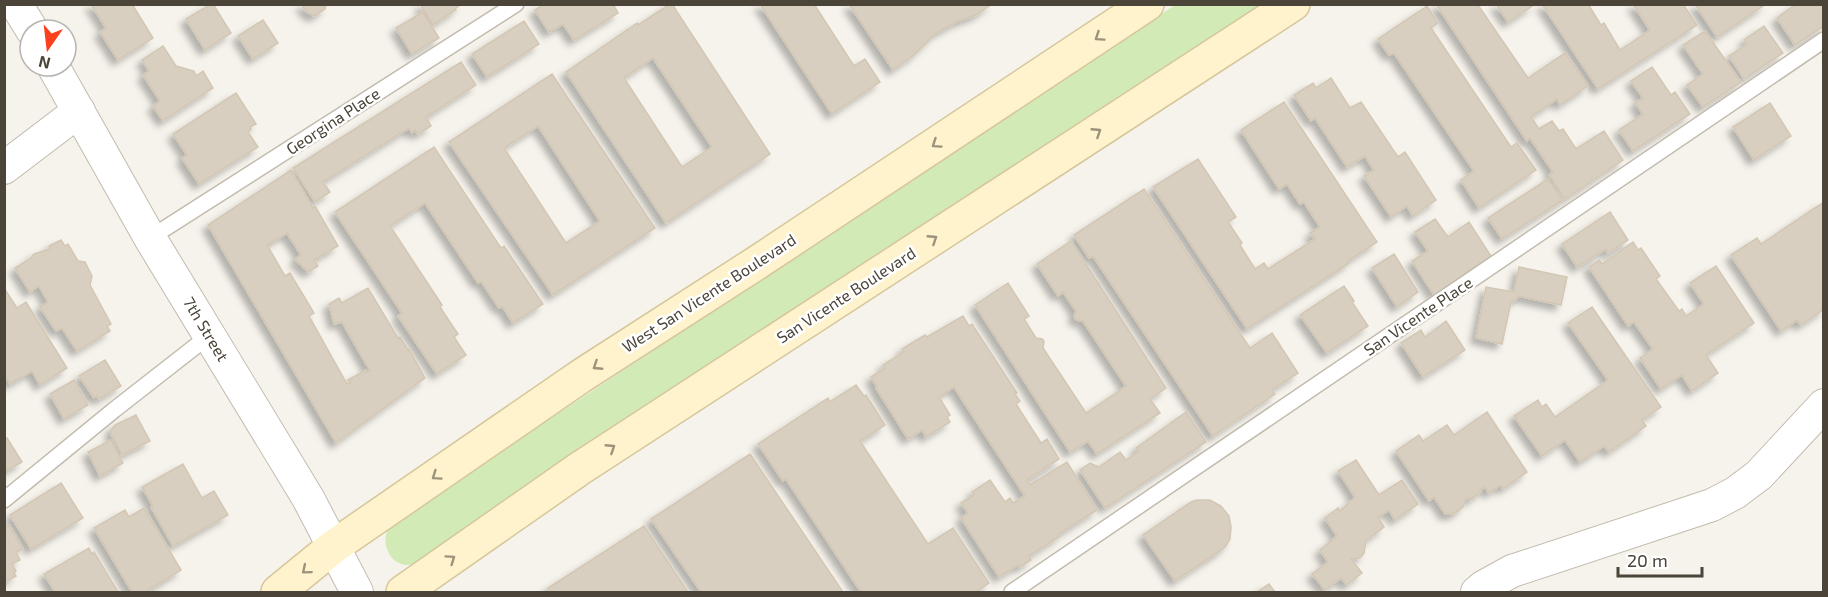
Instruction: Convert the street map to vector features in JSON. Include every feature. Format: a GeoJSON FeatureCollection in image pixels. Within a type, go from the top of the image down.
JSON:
{"type":"FeatureCollection","features":[{"type":"Feature","properties":{"kind":"main road","name":"West San Vicente Boulevard"},"geometry":{"type":"LineString","coordinates":[[278,592],[333,547],[580,376],[758,262],[1147,4]]}},
{"type":"Feature","properties":{"kind":"main road","name":"San Vicente Boulevard"},"geometry":{"type":"LineString","coordinates":[[403,592],[579,469],[1293,4]]}},
{"type":"Feature","properties":{"kind":"street"},"geometry":{"type":"LineString","coordinates":[[16,4],[25,18]]}},
{"type":"Feature","properties":{"kind":"street","name":"7th Street"},"geometry":{"type":"LineString","coordinates":[[60,78],[150,238],[308,498],[357,592]]}},
{"type":"Feature","properties":{"kind":"street"},"geometry":{"type":"LineString","coordinates":[[4,168],[79,111]]}},
{"type":"Feature","properties":{"kind":"street"},"geometry":{"type":"LineString","coordinates":[[1477,592],[1512,571],[1712,505],[1735,493],[1759,475],[1824,405]]}},
{"type":"Feature","properties":{"kind":"lane","name":"Georgina Place"},"geometry":{"type":"LineString","coordinates":[[150,238],[516,4]]}},
{"type":"Feature","properties":{"kind":"lane","name":"San Vicente Place"},"geometry":{"type":"LineString","coordinates":[[1012,592],[1824,40]]}},
{"type":"Feature","properties":{"kind":"lane"},"geometry":{"type":"LineString","coordinates":[[4,500],[210,335]]}},
{"type":"Feature","properties":{"kind":"green space"},"geometry":{"type":"Polygon","coordinates":[[[1175,5],[1261,5],[424,559],[406,565],[395,561],[391,556],[385,539],[389,527],[396,521],[1175,5]]]}},
{"type":"Feature","properties":{"kind":"building"},"geometry":{"type":"Polygon","coordinates":[[[91,4],[132,4],[153,38],[118,60],[100,32],[106,28],[91,4]]]}},
{"type":"Feature","properties":{"kind":"building"},"geometry":{"type":"Polygon","coordinates":[[[211,4],[231,33],[205,50],[186,19],[211,4]]]}},
{"type":"Feature","properties":{"kind":"building"},"geometry":{"type":"Polygon","coordinates":[[[301,4],[326,4],[325,9],[314,16],[307,12],[301,4]]]}},
{"type":"Feature","properties":{"kind":"building"},"geometry":{"type":"Polygon","coordinates":[[[420,4],[461,4],[456,10],[433,25],[420,4]]]}},
{"type":"Feature","properties":{"kind":"building"},"geometry":{"type":"Polygon","coordinates":[[[544,4],[613,4],[618,13],[574,40],[563,24],[549,32],[535,10],[544,4]]]}},
{"type":"Feature","properties":{"kind":"building"},"geometry":{"type":"Polygon","coordinates":[[[672,4],[770,154],[666,223],[566,72],[637,23],[638,25],[672,4]],[[653,58],[624,78],[682,167],[712,147],[653,58]]]}},
{"type":"Feature","properties":{"kind":"building"},"geometry":{"type":"Polygon","coordinates":[[[760,4],[814,4],[854,66],[865,59],[880,82],[832,114],[760,4]]]}},
{"type":"Feature","properties":{"kind":"building"},"geometry":{"type":"Polygon","coordinates":[[[849,4],[992,4],[976,15],[956,22],[936,33],[913,56],[893,70],[849,4]]]}},
{"type":"Feature","properties":{"kind":"building"},"geometry":{"type":"Polygon","coordinates":[[[1436,4],[1480,4],[1478,5],[1528,78],[1565,53],[1588,86],[1560,105],[1557,99],[1531,117],[1539,129],[1552,121],[1559,131],[1563,129],[1576,149],[1604,131],[1623,160],[1565,199],[1549,175],[1553,172],[1530,138],[1527,141],[1436,4]]]}},
{"type":"Feature","properties":{"kind":"building"},"geometry":{"type":"Polygon","coordinates":[[[1496,4],[1533,4],[1534,5],[1508,22],[1496,4]]]}},
{"type":"Feature","properties":{"kind":"building"},"geometry":{"type":"Polygon","coordinates":[[[1542,4],[1588,4],[1601,25],[1604,23],[1620,50],[1650,30],[1633,4],[1683,4],[1697,25],[1598,89],[1542,4]]]}},
{"type":"Feature","properties":{"kind":"building"},"geometry":{"type":"Polygon","coordinates":[[[1695,4],[1766,4],[1717,37],[1695,4]]]}},
{"type":"Feature","properties":{"kind":"building"},"geometry":{"type":"Polygon","coordinates":[[[1796,4],[1824,4],[1824,26],[1795,45],[1777,18],[1796,4]]]}},
{"type":"Feature","properties":{"kind":"building"},"geometry":{"type":"Polygon","coordinates":[[[1427,6],[1438,23],[1431,28],[1511,147],[1517,143],[1536,170],[1479,208],[1461,180],[1474,171],[1394,53],[1389,55],[1378,39],[1427,6]]]}},
{"type":"Feature","properties":{"kind":"building"},"geometry":{"type":"Polygon","coordinates":[[[423,12],[439,38],[412,54],[396,28],[423,12]]]}},
{"type":"Feature","properties":{"kind":"building"},"geometry":{"type":"Polygon","coordinates":[[[263,20],[278,43],[253,59],[238,36],[263,20]]]}},
{"type":"Feature","properties":{"kind":"building"},"geometry":{"type":"Polygon","coordinates":[[[524,21],[539,44],[487,77],[472,54],[524,21]]]}},
{"type":"Feature","properties":{"kind":"building"},"geometry":{"type":"Polygon","coordinates":[[[1764,26],[1783,53],[1744,79],[1729,56],[1747,44],[1744,40],[1764,26]]]}},
{"type":"Feature","properties":{"kind":"building"},"geometry":{"type":"Polygon","coordinates":[[[1705,31],[1741,82],[1703,107],[1687,85],[1703,74],[1683,45],[1705,31]]]}},
{"type":"Feature","properties":{"kind":"building"},"geometry":{"type":"Polygon","coordinates":[[[163,46],[176,66],[194,71],[196,76],[203,71],[213,88],[163,121],[153,106],[160,101],[143,75],[149,71],[142,60],[163,46]]]}},
{"type":"Feature","properties":{"kind":"building"},"geometry":{"type":"Polygon","coordinates":[[[461,62],[476,85],[426,117],[431,126],[418,134],[415,130],[412,133],[409,128],[323,182],[330,192],[315,202],[293,168],[461,62]]]}},
{"type":"Feature","properties":{"kind":"building"},"geometry":{"type":"Polygon","coordinates":[[[1652,67],[1671,95],[1675,92],[1690,114],[1633,151],[1619,130],[1643,114],[1635,103],[1643,98],[1631,81],[1652,67]]]}},
{"type":"Feature","properties":{"kind":"building"},"geometry":{"type":"Polygon","coordinates":[[[552,74],[655,228],[553,295],[449,142],[552,74]],[[538,126],[504,148],[566,243],[600,221],[538,126]]]}},
{"type":"Feature","properties":{"kind":"building"},"geometry":{"type":"Polygon","coordinates":[[[1331,78],[1350,108],[1361,102],[1398,157],[1405,152],[1436,200],[1413,216],[1407,206],[1391,217],[1364,176],[1374,170],[1365,156],[1347,167],[1315,118],[1311,121],[1294,95],[1313,83],[1316,88],[1331,78]]]}},
{"type":"Feature","properties":{"kind":"building"},"geometry":{"type":"Polygon","coordinates":[[[236,93],[256,124],[250,127],[248,132],[258,147],[199,184],[182,158],[187,155],[173,134],[236,93]]]}},
{"type":"Feature","properties":{"kind":"building"},"geometry":{"type":"Polygon","coordinates":[[[1284,102],[1377,242],[1348,261],[1349,263],[1247,329],[1153,187],[1198,159],[1236,217],[1228,222],[1255,269],[1264,263],[1268,269],[1315,239],[1310,233],[1320,227],[1304,202],[1300,204],[1287,184],[1279,189],[1241,130],[1284,102]]]}},
{"type":"Feature","properties":{"kind":"building"},"geometry":{"type":"Polygon","coordinates":[[[1770,103],[1791,136],[1754,160],[1733,127],[1770,103]]]}},
{"type":"Feature","properties":{"kind":"building"},"geometry":{"type":"Polygon","coordinates":[[[434,147],[501,248],[504,246],[543,304],[513,323],[502,306],[499,308],[481,281],[478,283],[425,203],[390,226],[442,305],[440,307],[458,334],[454,337],[466,355],[437,374],[398,316],[402,313],[335,212],[434,147]]]}},
{"type":"Feature","properties":{"kind":"building"},"geometry":{"type":"Polygon","coordinates":[[[291,170],[338,246],[314,260],[318,266],[308,272],[295,259],[301,255],[287,233],[267,245],[285,276],[290,273],[314,313],[309,316],[347,384],[350,383],[348,380],[366,370],[370,371],[342,322],[334,324],[329,304],[339,298],[342,303],[368,288],[398,338],[400,337],[409,349],[425,378],[336,443],[208,225],[291,170]]]}},
{"type":"Feature","properties":{"kind":"building"},"geometry":{"type":"Polygon","coordinates":[[[1548,179],[1563,200],[1502,239],[1488,218],[1548,179]]]}},
{"type":"Feature","properties":{"kind":"building"},"geometry":{"type":"Polygon","coordinates":[[[1144,189],[1250,348],[1272,333],[1298,373],[1272,390],[1275,394],[1213,436],[1093,256],[1089,258],[1074,235],[1144,189]]]}},
{"type":"Feature","properties":{"kind":"building"},"geometry":{"type":"Polygon","coordinates":[[[1824,202],[1824,309],[1801,325],[1797,320],[1781,331],[1731,255],[1757,238],[1761,244],[1824,202]]]}},
{"type":"Feature","properties":{"kind":"building"},"geometry":{"type":"Polygon","coordinates":[[[1610,212],[1628,240],[1608,253],[1606,249],[1577,267],[1562,244],[1610,212]]]}},
{"type":"Feature","properties":{"kind":"building"},"geometry":{"type":"Polygon","coordinates":[[[1435,219],[1448,237],[1469,222],[1491,256],[1434,295],[1412,261],[1428,251],[1415,232],[1435,219]]]}},
{"type":"Feature","properties":{"kind":"building"},"geometry":{"type":"Polygon","coordinates":[[[61,240],[65,246],[68,244],[78,261],[85,262],[92,276],[90,285],[111,324],[107,326],[110,331],[77,351],[62,328],[56,331],[40,307],[48,302],[39,286],[30,292],[15,268],[34,254],[50,249],[49,246],[61,240]]]}},
{"type":"Feature","properties":{"kind":"building"},"geometry":{"type":"Polygon","coordinates":[[[1071,241],[1166,388],[1150,399],[1160,413],[1097,454],[1088,441],[1070,452],[975,305],[1008,283],[1029,316],[1024,319],[1036,338],[1044,341],[1043,348],[1086,413],[1126,386],[1083,321],[1076,320],[1074,317],[1076,311],[1063,292],[1058,296],[1037,264],[1071,241]]]}},
{"type":"Feature","properties":{"kind":"building"},"geometry":{"type":"Polygon","coordinates":[[[1633,242],[1638,250],[1641,248],[1660,276],[1656,279],[1679,311],[1682,309],[1686,316],[1704,304],[1690,283],[1716,266],[1754,323],[1706,355],[1718,373],[1692,391],[1682,375],[1661,389],[1640,358],[1653,349],[1634,322],[1628,326],[1589,267],[1599,260],[1602,264],[1633,242]]]}},
{"type":"Feature","properties":{"kind":"building"},"geometry":{"type":"Polygon","coordinates":[[[1394,254],[1418,292],[1397,307],[1372,268],[1394,254]]]}},
{"type":"Feature","properties":{"kind":"building"},"geometry":{"type":"Polygon","coordinates":[[[1519,267],[1567,277],[1561,305],[1518,296],[1511,302],[1502,344],[1476,338],[1486,287],[1514,292],[1519,267]]]}},
{"type":"Feature","properties":{"kind":"building"},"geometry":{"type":"Polygon","coordinates":[[[1344,286],[1368,326],[1327,353],[1300,315],[1344,286]]]}},
{"type":"Feature","properties":{"kind":"building"},"geometry":{"type":"Polygon","coordinates":[[[4,288],[17,308],[26,302],[67,368],[40,385],[32,371],[10,384],[4,375],[4,288]]]}},
{"type":"Feature","properties":{"kind":"building"},"geometry":{"type":"Polygon","coordinates":[[[1592,307],[1661,407],[1642,420],[1646,426],[1609,452],[1604,446],[1580,462],[1565,440],[1542,456],[1514,416],[1538,400],[1542,407],[1546,404],[1555,417],[1608,380],[1568,323],[1592,307]]]}},
{"type":"Feature","properties":{"kind":"building"},"geometry":{"type":"Polygon","coordinates":[[[963,316],[969,326],[972,324],[1017,393],[1015,394],[1020,401],[1016,404],[1041,443],[1047,439],[1059,459],[1027,480],[1030,485],[1067,462],[1097,510],[1029,556],[1031,560],[999,577],[961,518],[968,513],[961,503],[974,495],[972,492],[990,480],[1005,502],[1010,498],[1013,503],[1025,496],[954,387],[939,397],[950,415],[947,417],[950,422],[926,437],[922,430],[908,439],[871,377],[885,368],[883,365],[904,352],[902,349],[963,316]]]}},
{"type":"Feature","properties":{"kind":"building"},"geometry":{"type":"Polygon","coordinates":[[[1446,321],[1465,350],[1423,377],[1401,343],[1421,330],[1425,337],[1446,321]]]}},
{"type":"Feature","properties":{"kind":"building"},"geometry":{"type":"Polygon","coordinates":[[[105,360],[121,386],[99,399],[97,396],[94,398],[79,376],[105,360]]]}},
{"type":"Feature","properties":{"kind":"building"},"geometry":{"type":"Polygon","coordinates":[[[74,380],[88,405],[64,419],[50,394],[74,380]]]}},
{"type":"Feature","properties":{"kind":"building"},"geometry":{"type":"Polygon","coordinates":[[[856,385],[864,396],[866,395],[885,425],[860,441],[928,544],[953,528],[989,583],[976,592],[861,592],[786,479],[783,481],[758,444],[828,398],[830,402],[856,385]]]}},
{"type":"Feature","properties":{"kind":"building"},"geometry":{"type":"Polygon","coordinates":[[[1186,412],[1206,442],[1105,508],[1080,470],[1090,463],[1099,467],[1120,452],[1126,460],[1138,452],[1136,448],[1186,412]]]}},
{"type":"Feature","properties":{"kind":"building"},"geometry":{"type":"Polygon","coordinates":[[[1487,412],[1527,472],[1503,489],[1501,485],[1489,493],[1485,487],[1470,500],[1469,498],[1465,500],[1463,507],[1458,511],[1445,514],[1434,497],[1429,501],[1396,451],[1419,435],[1423,441],[1447,425],[1454,435],[1487,412]]]}},
{"type":"Feature","properties":{"kind":"building"},"geometry":{"type":"Polygon","coordinates":[[[136,415],[150,441],[122,455],[111,430],[115,425],[136,415]]]}},
{"type":"Feature","properties":{"kind":"building"},"geometry":{"type":"Polygon","coordinates":[[[7,438],[22,462],[4,472],[4,439],[7,438]]]}},
{"type":"Feature","properties":{"kind":"building"},"geometry":{"type":"Polygon","coordinates":[[[111,440],[123,463],[100,476],[88,452],[111,440]]]}},
{"type":"Feature","properties":{"kind":"building"},"geometry":{"type":"Polygon","coordinates":[[[750,454],[843,592],[701,592],[651,519],[750,454]]]}},
{"type":"Feature","properties":{"kind":"building"},"geometry":{"type":"Polygon","coordinates":[[[1356,460],[1379,495],[1402,480],[1418,504],[1395,520],[1389,510],[1378,517],[1384,527],[1366,541],[1361,557],[1351,559],[1362,573],[1347,585],[1341,578],[1325,590],[1312,574],[1328,562],[1320,550],[1337,536],[1325,518],[1338,508],[1340,511],[1355,497],[1338,471],[1356,460]]]}},
{"type":"Feature","properties":{"kind":"building"},"geometry":{"type":"Polygon","coordinates":[[[183,464],[202,498],[214,491],[228,515],[173,546],[142,487],[183,464]]]}},
{"type":"Feature","properties":{"kind":"building"},"geometry":{"type":"Polygon","coordinates":[[[61,483],[83,518],[31,549],[10,515],[61,483]]]}},
{"type":"Feature","properties":{"kind":"building"},"geometry":{"type":"Polygon","coordinates":[[[1197,500],[1210,500],[1221,506],[1229,516],[1230,539],[1219,552],[1175,581],[1143,535],[1197,500]]]}},
{"type":"Feature","properties":{"kind":"building"},"geometry":{"type":"Polygon","coordinates":[[[144,508],[181,570],[146,592],[132,592],[94,528],[125,510],[129,517],[144,508]]]}},
{"type":"Feature","properties":{"kind":"building"},"geometry":{"type":"Polygon","coordinates":[[[9,525],[23,549],[16,552],[20,560],[12,564],[16,576],[4,583],[4,528],[9,525]]]}},
{"type":"Feature","properties":{"kind":"building"},"geometry":{"type":"Polygon","coordinates":[[[644,526],[688,592],[550,592],[548,588],[644,526]]]}},
{"type":"Feature","properties":{"kind":"building"},"geometry":{"type":"Polygon","coordinates":[[[89,548],[92,554],[94,552],[118,592],[55,592],[44,574],[89,548]]]}},
{"type":"Feature","properties":{"kind":"building"},"geometry":{"type":"Polygon","coordinates":[[[1269,584],[1275,592],[1257,592],[1269,584]]]}}]}
